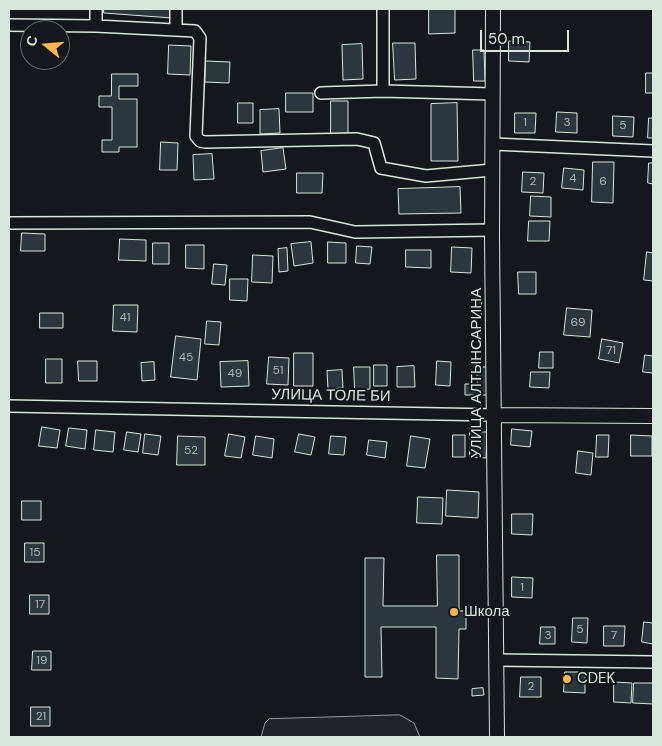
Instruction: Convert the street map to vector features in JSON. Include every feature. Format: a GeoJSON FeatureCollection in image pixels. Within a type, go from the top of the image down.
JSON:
{"type":"FeatureCollection","features":[{"type":"Feature","properties":{"kind":"street"},"geometry":{"type":"LineString","coordinates":[[96,9],[96,26]]}},
{"type":"Feature","properties":{"kind":"street"},"geometry":{"type":"LineString","coordinates":[[176,9],[176,28]]}},
{"type":"Feature","properties":{"kind":"street"},"geometry":{"type":"LineString","coordinates":[[383,9],[383,91]]}},
{"type":"Feature","properties":{"kind":"street","name":"УЛИЦА АЛТЫНСАРИНА"},"geometry":{"type":"LineString","coordinates":[[493,9],[492,230],[497,737]]}},
{"type":"Feature","properties":{"kind":"street"},"geometry":{"type":"LineString","coordinates":[[9,25],[176,28],[196,31],[200,38],[196,136],[200,141],[358,139],[374,143],[381,168],[426,176],[492,170]]}},
{"type":"Feature","properties":{"kind":"street"},"geometry":{"type":"LineString","coordinates":[[321,93],[383,91],[493,94]]}},
{"type":"Feature","properties":{"kind":"street"},"geometry":{"type":"LineString","coordinates":[[492,144],[653,151]]}},
{"type":"Feature","properties":{"kind":"street"},"geometry":{"type":"LineString","coordinates":[[9,223],[310,222],[356,232],[492,230]]}},
{"type":"Feature","properties":{"kind":"street","name":"УЛИЦА ТОЛЕ БИ"},"geometry":{"type":"LineString","coordinates":[[9,406],[653,416]]}},
{"type":"Feature","properties":{"kind":"street"},"geometry":{"type":"LineString","coordinates":[[496,660],[653,662]]}},
{"type":"Feature","properties":{"kind":"shaded area"},"geometry":{"type":"Polygon","coordinates":[[[400,715],[414,723],[420,737],[261,737],[265,723],[269,719],[400,715]]]}},
{"type":"Feature","properties":{"kind":"building"},"geometry":{"type":"Polygon","coordinates":[[[104,9],[173,9],[172,18],[104,13],[104,9]]]}},
{"type":"Feature","properties":{"kind":"building"},"geometry":{"type":"Polygon","coordinates":[[[429,9],[455,9],[455,33],[429,34],[429,9]]]}},
{"type":"Feature","properties":{"kind":"building"},"geometry":{"type":"Polygon","coordinates":[[[509,41],[530,42],[529,62],[509,61],[509,41]]]}},
{"type":"Feature","properties":{"kind":"building"},"geometry":{"type":"Polygon","coordinates":[[[393,43],[415,43],[416,79],[395,80],[393,43]]]}},
{"type":"Feature","properties":{"kind":"building"},"geometry":{"type":"Polygon","coordinates":[[[362,44],[363,79],[343,80],[342,45],[362,44]]]}},
{"type":"Feature","properties":{"kind":"building"},"geometry":{"type":"Polygon","coordinates":[[[169,45],[191,46],[190,75],[168,74],[169,45]]]}},
{"type":"Feature","properties":{"kind":"building"},"geometry":{"type":"Polygon","coordinates":[[[473,50],[484,50],[485,81],[474,81],[473,50]]]}},
{"type":"Feature","properties":{"kind":"building"},"geometry":{"type":"Polygon","coordinates":[[[206,61],[230,62],[229,83],[205,82],[206,61]]]}},
{"type":"Feature","properties":{"kind":"building"},"geometry":{"type":"Polygon","coordinates":[[[646,73],[653,73],[653,93],[646,93],[646,73]]]}},
{"type":"Feature","properties":{"kind":"building"},"geometry":{"type":"Polygon","coordinates":[[[112,74],[138,74],[138,86],[119,86],[119,99],[137,99],[137,147],[119,147],[119,152],[102,152],[102,140],[112,140],[112,107],[99,107],[99,96],[111,96],[112,74]]]}},
{"type":"Feature","properties":{"kind":"building"},"geometry":{"type":"Polygon","coordinates":[[[286,93],[313,93],[313,112],[286,112],[286,93]]]}},
{"type":"Feature","properties":{"kind":"building"},"geometry":{"type":"Polygon","coordinates":[[[331,101],[348,101],[348,133],[331,134],[331,101]]]}},
{"type":"Feature","properties":{"kind":"building"},"geometry":{"type":"Polygon","coordinates":[[[238,103],[253,103],[253,123],[238,123],[238,103]]]}},
{"type":"Feature","properties":{"kind":"building"},"geometry":{"type":"Polygon","coordinates":[[[457,103],[458,161],[431,161],[431,104],[457,103]]]}},
{"type":"Feature","properties":{"kind":"building"},"geometry":{"type":"Polygon","coordinates":[[[279,109],[280,133],[260,134],[260,110],[279,109]]]}},
{"type":"Feature","properties":{"kind":"building"},"geometry":{"type":"Polygon","coordinates":[[[557,112],[577,113],[577,133],[556,132],[557,112]]]}},
{"type":"Feature","properties":{"kind":"building"},"geometry":{"type":"Polygon","coordinates":[[[515,113],[536,113],[535,133],[515,133],[515,113]]]}},
{"type":"Feature","properties":{"kind":"building"},"geometry":{"type":"Polygon","coordinates":[[[613,116],[634,117],[633,137],[613,136],[613,116]]]}},
{"type":"Feature","properties":{"kind":"building"},"geometry":{"type":"Polygon","coordinates":[[[649,118],[653,118],[653,138],[648,138],[649,118]]]}},
{"type":"Feature","properties":{"kind":"building"},"geometry":{"type":"Polygon","coordinates":[[[161,142],[178,143],[177,170],[160,170],[161,142]]]}},
{"type":"Feature","properties":{"kind":"building"},"geometry":{"type":"Polygon","coordinates":[[[283,148],[286,169],[263,172],[261,151],[283,148]]]}},
{"type":"Feature","properties":{"kind":"building"},"geometry":{"type":"Polygon","coordinates":[[[212,154],[214,179],[194,180],[193,155],[212,154]]]}},
{"type":"Feature","properties":{"kind":"building"},"geometry":{"type":"Polygon","coordinates":[[[593,162],[614,162],[613,203],[592,202],[593,162]]]}},
{"type":"Feature","properties":{"kind":"building"},"geometry":{"type":"Polygon","coordinates":[[[649,163],[653,163],[653,184],[648,183],[649,163]]]}},
{"type":"Feature","properties":{"kind":"building"},"geometry":{"type":"Polygon","coordinates":[[[564,168],[584,170],[583,190],[562,188],[564,168]]]}},
{"type":"Feature","properties":{"kind":"building"},"geometry":{"type":"Polygon","coordinates":[[[523,172],[544,173],[543,193],[522,192],[523,172]]]}},
{"type":"Feature","properties":{"kind":"building"},"geometry":{"type":"Polygon","coordinates":[[[297,173],[323,173],[322,193],[297,193],[297,173]]]}},
{"type":"Feature","properties":{"kind":"building"},"geometry":{"type":"Polygon","coordinates":[[[460,187],[461,213],[399,214],[398,189],[460,187]]]}},
{"type":"Feature","properties":{"kind":"building"},"geometry":{"type":"Polygon","coordinates":[[[531,196],[551,197],[551,217],[530,216],[531,196]]]}},
{"type":"Feature","properties":{"kind":"building"},"geometry":{"type":"Polygon","coordinates":[[[529,221],[550,221],[549,241],[528,241],[529,221]]]}},
{"type":"Feature","properties":{"kind":"building"},"geometry":{"type":"Polygon","coordinates":[[[22,233],[45,234],[45,251],[21,251],[22,233]]]}},
{"type":"Feature","properties":{"kind":"building"},"geometry":{"type":"Polygon","coordinates":[[[120,239],[146,240],[146,261],[119,260],[120,239]]]}},
{"type":"Feature","properties":{"kind":"building"},"geometry":{"type":"Polygon","coordinates":[[[311,242],[313,263],[294,266],[291,244],[311,242]]]}},
{"type":"Feature","properties":{"kind":"building"},"geometry":{"type":"Polygon","coordinates":[[[328,242],[346,243],[346,263],[328,263],[328,242]]]}},
{"type":"Feature","properties":{"kind":"building"},"geometry":{"type":"Polygon","coordinates":[[[153,243],[169,243],[169,264],[153,264],[153,243]]]}},
{"type":"Feature","properties":{"kind":"building"},"geometry":{"type":"Polygon","coordinates":[[[186,245],[204,245],[204,269],[186,268],[186,245]]]}},
{"type":"Feature","properties":{"kind":"building"},"geometry":{"type":"Polygon","coordinates":[[[357,246],[372,247],[370,264],[356,263],[357,246]]]}},
{"type":"Feature","properties":{"kind":"building"},"geometry":{"type":"Polygon","coordinates":[[[452,247],[472,248],[471,273],[451,272],[452,247]]]}},
{"type":"Feature","properties":{"kind":"building"},"geometry":{"type":"Polygon","coordinates":[[[287,248],[288,271],[279,272],[278,249],[287,248]]]}},
{"type":"Feature","properties":{"kind":"building"},"geometry":{"type":"Polygon","coordinates":[[[406,250],[431,250],[431,268],[406,267],[406,250]]]}},
{"type":"Feature","properties":{"kind":"building"},"geometry":{"type":"Polygon","coordinates":[[[647,252],[653,253],[653,281],[644,280],[647,252]]]}},
{"type":"Feature","properties":{"kind":"building"},"geometry":{"type":"Polygon","coordinates":[[[253,255],[273,256],[272,283],[252,282],[253,255]]]}},
{"type":"Feature","properties":{"kind":"building"},"geometry":{"type":"Polygon","coordinates":[[[214,264],[227,265],[225,285],[212,284],[214,264]]]}},
{"type":"Feature","properties":{"kind":"building"},"geometry":{"type":"Polygon","coordinates":[[[518,272],[536,272],[536,294],[519,294],[518,272]]]}},
{"type":"Feature","properties":{"kind":"building"},"geometry":{"type":"Polygon","coordinates":[[[230,279],[248,279],[247,301],[230,300],[230,279]]]}},
{"type":"Feature","properties":{"kind":"building"},"geometry":{"type":"Polygon","coordinates":[[[475,297],[482,297],[481,318],[473,317],[475,297]]]}},
{"type":"Feature","properties":{"kind":"building"},"geometry":{"type":"Polygon","coordinates":[[[114,305],[138,305],[137,332],[113,331],[114,305]]]}},
{"type":"Feature","properties":{"kind":"building"},"geometry":{"type":"Polygon","coordinates":[[[567,308],[592,310],[590,337],[564,335],[567,308]]]}},
{"type":"Feature","properties":{"kind":"building"},"geometry":{"type":"Polygon","coordinates":[[[40,313],[63,313],[63,328],[40,328],[40,313]]]}},
{"type":"Feature","properties":{"kind":"building"},"geometry":{"type":"Polygon","coordinates":[[[207,321],[221,322],[219,345],[205,344],[207,321]]]}},
{"type":"Feature","properties":{"kind":"building"},"geometry":{"type":"Polygon","coordinates":[[[176,336],[201,339],[197,380],[171,377],[176,336]]]}},
{"type":"Feature","properties":{"kind":"building"},"geometry":{"type":"Polygon","coordinates":[[[602,339],[623,343],[619,363],[599,359],[602,339]]]}},
{"type":"Feature","properties":{"kind":"building"},"geometry":{"type":"Polygon","coordinates":[[[540,352],[553,352],[553,368],[539,368],[540,352]]]}},
{"type":"Feature","properties":{"kind":"building"},"geometry":{"type":"Polygon","coordinates":[[[294,353],[313,353],[313,386],[294,386],[294,353]]]}},
{"type":"Feature","properties":{"kind":"building"},"geometry":{"type":"Polygon","coordinates":[[[645,355],[653,356],[653,373],[643,372],[645,355]]]}},
{"type":"Feature","properties":{"kind":"building"},"geometry":{"type":"Polygon","coordinates":[[[269,357],[289,358],[288,385],[267,384],[269,357]]]}},
{"type":"Feature","properties":{"kind":"building"},"geometry":{"type":"Polygon","coordinates":[[[46,359],[62,359],[62,383],[46,383],[46,359]]]}},
{"type":"Feature","properties":{"kind":"building"},"geometry":{"type":"Polygon","coordinates":[[[78,361],[97,361],[97,381],[79,381],[78,361]]]}},
{"type":"Feature","properties":{"kind":"building"},"geometry":{"type":"Polygon","coordinates":[[[248,361],[249,386],[221,387],[220,362],[248,361]]]}},
{"type":"Feature","properties":{"kind":"building"},"geometry":{"type":"Polygon","coordinates":[[[437,361],[451,362],[450,386],[436,385],[437,361]]]}},
{"type":"Feature","properties":{"kind":"building"},"geometry":{"type":"Polygon","coordinates":[[[154,362],[155,380],[142,381],[141,363],[154,362]]]}},
{"type":"Feature","properties":{"kind":"building"},"geometry":{"type":"Polygon","coordinates":[[[374,365],[387,365],[387,386],[374,386],[374,365]]]}},
{"type":"Feature","properties":{"kind":"building"},"geometry":{"type":"Polygon","coordinates":[[[414,366],[415,387],[397,387],[397,367],[414,366]]]}},
{"type":"Feature","properties":{"kind":"building"},"geometry":{"type":"Polygon","coordinates":[[[354,367],[370,367],[370,389],[355,390],[354,367]]]}},
{"type":"Feature","properties":{"kind":"building"},"geometry":{"type":"Polygon","coordinates":[[[477,367],[488,367],[488,395],[465,395],[465,384],[477,384],[477,367]]]}},
{"type":"Feature","properties":{"kind":"building"},"geometry":{"type":"Polygon","coordinates":[[[342,370],[343,388],[328,389],[327,371],[342,370]]]}},
{"type":"Feature","properties":{"kind":"building"},"geometry":{"type":"Polygon","coordinates":[[[531,372],[550,372],[549,388],[530,387],[531,372]]]}},
{"type":"Feature","properties":{"kind":"building"},"geometry":{"type":"Polygon","coordinates":[[[42,427],[60,430],[57,448],[39,446],[42,427]]]}},
{"type":"Feature","properties":{"kind":"building"},"geometry":{"type":"Polygon","coordinates":[[[69,428],[87,430],[85,449],[66,446],[69,428]]]}},
{"type":"Feature","properties":{"kind":"building"},"geometry":{"type":"Polygon","coordinates":[[[512,429],[532,431],[530,447],[511,445],[512,429]]]}},
{"type":"Feature","properties":{"kind":"building"},"geometry":{"type":"Polygon","coordinates":[[[96,430],[115,432],[113,452],[94,450],[96,430]]]}},
{"type":"Feature","properties":{"kind":"building"},"geometry":{"type":"Polygon","coordinates":[[[127,432],[141,434],[138,452],[124,450],[127,432]]]}},
{"type":"Feature","properties":{"kind":"building"},"geometry":{"type":"Polygon","coordinates":[[[470,432],[487,432],[486,458],[470,457],[470,432]]]}},
{"type":"Feature","properties":{"kind":"building"},"geometry":{"type":"Polygon","coordinates":[[[145,434],[161,436],[158,455],[143,453],[145,434]]]}},
{"type":"Feature","properties":{"kind":"building"},"geometry":{"type":"Polygon","coordinates":[[[229,434],[245,437],[241,458],[225,456],[229,434]]]}},
{"type":"Feature","properties":{"kind":"building"},"geometry":{"type":"Polygon","coordinates":[[[299,434],[315,437],[311,455],[295,452],[299,434]]]}},
{"type":"Feature","properties":{"kind":"building"},"geometry":{"type":"Polygon","coordinates":[[[453,435],[465,435],[465,457],[453,457],[453,435]]]}},
{"type":"Feature","properties":{"kind":"building"},"geometry":{"type":"Polygon","coordinates":[[[597,435],[609,435],[608,457],[596,457],[597,435]]]}},
{"type":"Feature","properties":{"kind":"building"},"geometry":{"type":"Polygon","coordinates":[[[631,435],[652,436],[652,456],[631,456],[631,435]]]}},
{"type":"Feature","properties":{"kind":"building"},"geometry":{"type":"Polygon","coordinates":[[[178,436],[205,437],[205,465],[177,465],[178,436]]]}},
{"type":"Feature","properties":{"kind":"building"},"geometry":{"type":"Polygon","coordinates":[[[256,436],[274,439],[272,458],[253,455],[256,436]]]}},
{"type":"Feature","properties":{"kind":"building"},"geometry":{"type":"Polygon","coordinates":[[[331,436],[346,437],[344,455],[329,454],[331,436]]]}},
{"type":"Feature","properties":{"kind":"building"},"geometry":{"type":"Polygon","coordinates":[[[411,436],[430,439],[425,468],[407,466],[411,436]]]}},
{"type":"Feature","properties":{"kind":"building"},"geometry":{"type":"Polygon","coordinates":[[[369,440],[387,442],[385,458],[367,455],[369,440]]]}},
{"type":"Feature","properties":{"kind":"building"},"geometry":{"type":"Polygon","coordinates":[[[578,451],[593,453],[591,475],[576,473],[578,451]]]}},
{"type":"Feature","properties":{"kind":"building"},"geometry":{"type":"Polygon","coordinates":[[[447,490],[479,492],[478,518],[446,516],[447,490]]]}},
{"type":"Feature","properties":{"kind":"building"},"geometry":{"type":"Polygon","coordinates":[[[418,497],[443,498],[442,524],[417,523],[418,497]]]}},
{"type":"Feature","properties":{"kind":"building"},"geometry":{"type":"Polygon","coordinates":[[[22,501],[41,501],[41,520],[22,520],[22,501]]]}},
{"type":"Feature","properties":{"kind":"building"},"geometry":{"type":"Polygon","coordinates":[[[512,514],[533,514],[532,535],[512,534],[512,514]]]}},
{"type":"Feature","properties":{"kind":"building"},"geometry":{"type":"Polygon","coordinates":[[[25,543],[44,543],[44,562],[25,562],[25,543]]]}},
{"type":"Feature","properties":{"kind":"building"},"geometry":{"type":"Polygon","coordinates":[[[437,555],[459,555],[459,611],[466,611],[466,629],[459,629],[458,679],[436,678],[436,627],[381,627],[382,677],[365,677],[365,558],[384,558],[383,606],[437,606],[437,555]]]}},
{"type":"Feature","properties":{"kind":"building"},"geometry":{"type":"Polygon","coordinates":[[[512,577],[533,578],[532,598],[512,597],[512,577]]]}},
{"type":"Feature","properties":{"kind":"building"},"geometry":{"type":"Polygon","coordinates":[[[30,595],[49,595],[49,614],[30,614],[30,595]]]}},
{"type":"Feature","properties":{"kind":"building"},"geometry":{"type":"Polygon","coordinates":[[[573,618],[588,618],[587,643],[572,642],[573,618]]]}},
{"type":"Feature","properties":{"kind":"building"},"geometry":{"type":"Polygon","coordinates":[[[644,622],[653,623],[653,644],[642,642],[644,622]]]}},
{"type":"Feature","properties":{"kind":"building"},"geometry":{"type":"Polygon","coordinates":[[[604,626],[625,626],[624,646],[604,646],[604,626]]]}},
{"type":"Feature","properties":{"kind":"building"},"geometry":{"type":"Polygon","coordinates":[[[541,627],[555,627],[555,644],[540,644],[541,627]]]}},
{"type":"Feature","properties":{"kind":"building"},"geometry":{"type":"Polygon","coordinates":[[[33,651],[51,651],[51,670],[32,670],[33,651]]]}},
{"type":"Feature","properties":{"kind":"building"},"geometry":{"type":"Polygon","coordinates":[[[565,672],[585,672],[585,693],[564,692],[565,672]]]}},
{"type":"Feature","properties":{"kind":"building"},"geometry":{"type":"Polygon","coordinates":[[[521,677],[541,677],[541,697],[520,697],[521,677]]]}},
{"type":"Feature","properties":{"kind":"building"},"geometry":{"type":"Polygon","coordinates":[[[614,682],[632,683],[631,703],[614,702],[614,682]]]}},
{"type":"Feature","properties":{"kind":"building"},"geometry":{"type":"Polygon","coordinates":[[[634,683],[653,683],[653,704],[633,703],[634,683]]]}},
{"type":"Feature","properties":{"kind":"building"},"geometry":{"type":"Polygon","coordinates":[[[483,688],[484,695],[472,696],[472,689],[483,688]]]}},
{"type":"Feature","properties":{"kind":"building"},"geometry":{"type":"Polygon","coordinates":[[[31,707],[50,707],[50,726],[31,726],[31,707]]]}},
{"type":"Feature","properties":{"kind":"place","name":"Школа"},"geometry":{"type":"Point","coordinates":[454,612]}},
{"type":"Feature","properties":{"kind":"place","name":"CDEK"},"geometry":{"type":"Point","coordinates":[567,679]}}]}
